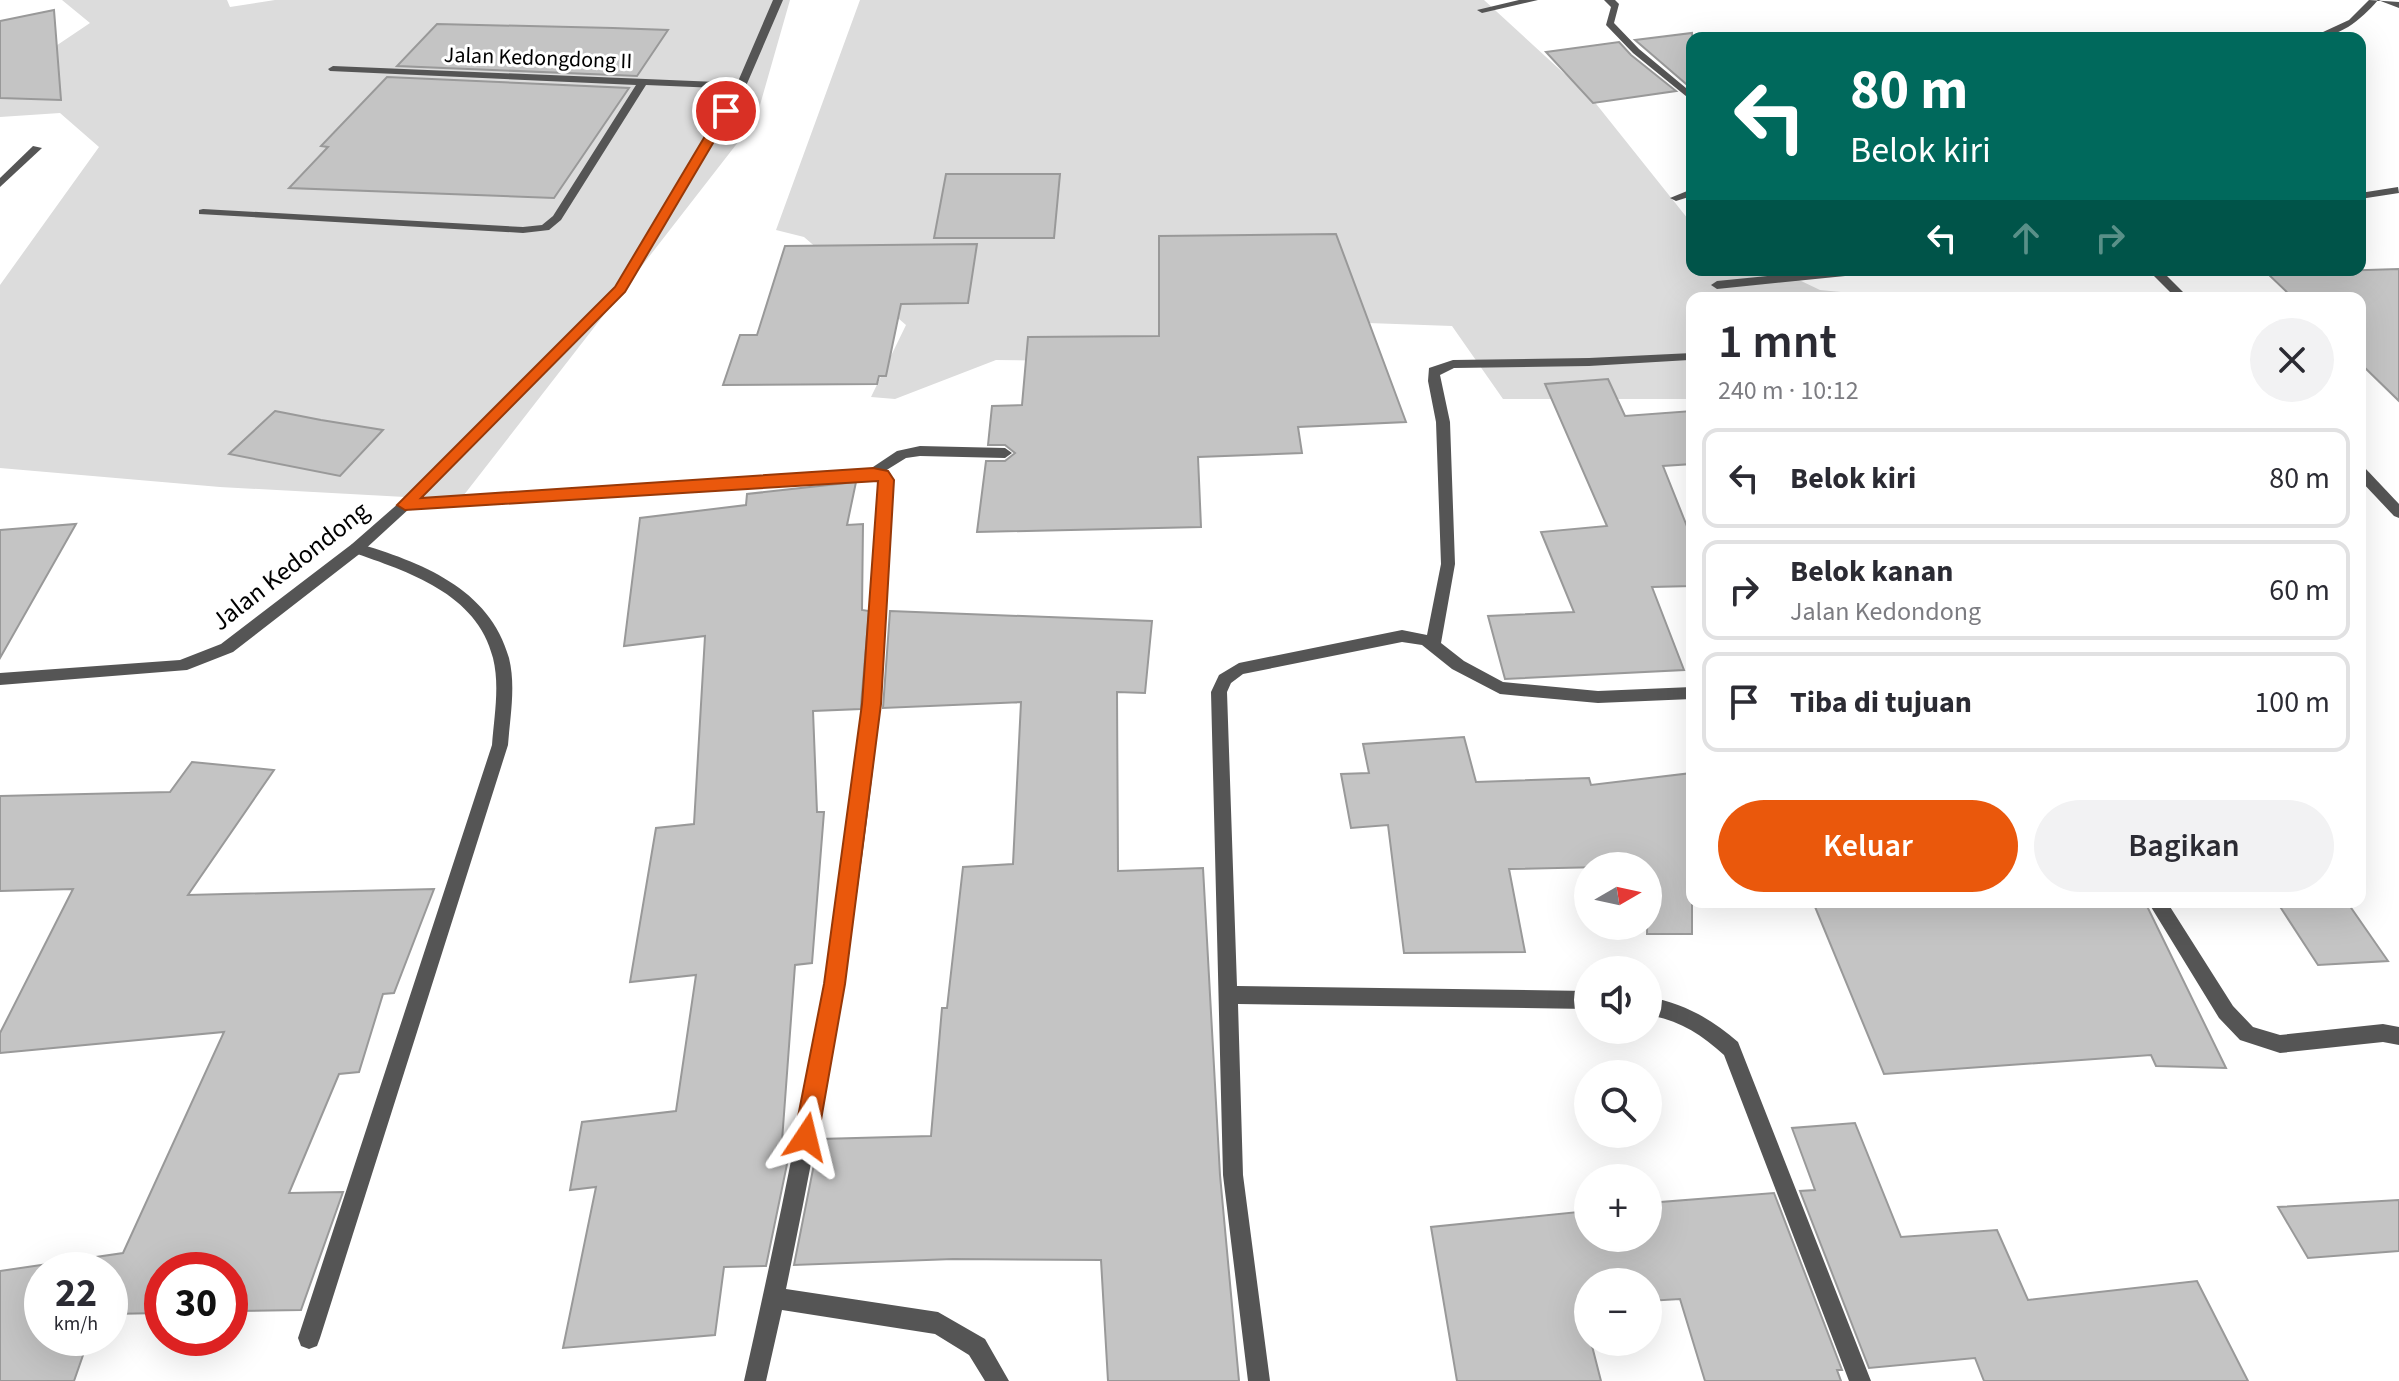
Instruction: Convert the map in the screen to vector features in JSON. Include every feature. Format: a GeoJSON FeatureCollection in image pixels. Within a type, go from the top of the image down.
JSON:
{"type":"FeatureCollection","features":[{"type":"Feature","properties":{"kind":"street","name":"Jalan Kedondong"},"geometry":{"type":"LineString","coordinates":[[0,679],[181,666],[227,648],[357,548],[405,505],[620,289],[741,86],[778,0]]}},
{"type":"Feature","properties":{"kind":"street"},"geometry":{"type":"LineString","coordinates":[[1482,10],[1533,0]]}},
{"type":"Feature","properties":{"kind":"street"},"geometry":{"type":"LineString","coordinates":[[1609,0],[1616,6],[1609,23],[1636,51],[1686,93]]}},
{"type":"Feature","properties":{"kind":"street"},"geometry":{"type":"LineString","coordinates":[[2329,32],[2352,22],[2374,0]]}},
{"type":"Feature","properties":{"kind":"street"},"geometry":{"type":"LineString","coordinates":[[2383,0],[2399,5]]}},
{"type":"Feature","properties":{"kind":"street","name":"Jalan Kedongdong II"},"geometry":{"type":"LineString","coordinates":[[333,69],[741,86]]}},
{"type":"Feature","properties":{"kind":"street"},"geometry":{"type":"LineString","coordinates":[[203,212],[523,230],[545,228],[557,218],[643,82]]}},
{"type":"Feature","properties":{"kind":"street"},"geometry":{"type":"LineString","coordinates":[[0,184],[37,148]]}},
{"type":"Feature","properties":{"kind":"street"},"geometry":{"type":"LineString","coordinates":[[2366,195],[2398,190]]}},
{"type":"Feature","properties":{"kind":"street"},"geometry":{"type":"LineString","coordinates":[[1676,198],[1686,194]]}},
{"type":"Feature","properties":{"kind":"street"},"geometry":{"type":"LineString","coordinates":[[1717,285],[1806,276]]}},
{"type":"Feature","properties":{"kind":"street"},"geometry":{"type":"LineString","coordinates":[[2160,276],[2177,292]]}},
{"type":"Feature","properties":{"kind":"street"},"geometry":{"type":"LineString","coordinates":[[1433,646],[1448,564],[1442,402],[1432,376],[1434,371],[1453,364],[1589,362],[1686,356]]}},
{"type":"Feature","properties":{"kind":"street"},"geometry":{"type":"LineString","coordinates":[[873,473],[902,454],[920,451],[1005,453]]}},
{"type":"Feature","properties":{"kind":"street"},"geometry":{"type":"LineString","coordinates":[[405,505],[873,473],[882,475],[886,480],[872,704],[834,984],[774,1298],[755,1381]]}},
{"type":"Feature","properties":{"kind":"street"},"geometry":{"type":"LineString","coordinates":[[2366,477],[2399,513]]}},
{"type":"Feature","properties":{"kind":"street"},"geometry":{"type":"LineString","coordinates":[[309,1338],[500,745],[502,715],[502,660],[490,626],[467,597],[426,573],[357,548]]}},
{"type":"Feature","properties":{"kind":"street"},"geometry":{"type":"LineString","coordinates":[[1259,1381],[1233,1175],[1219,692],[1225,679],[1239,669],[1402,636],[1426,640],[1458,665],[1500,688],[1598,697],[1686,693]]}},
{"type":"Feature","properties":{"kind":"street"},"geometry":{"type":"LineString","coordinates":[[2161,908],[2226,1012],[2247,1034],[2280,1044],[2383,1033],[2399,1036]]}},
{"type":"Feature","properties":{"kind":"street"},"geometry":{"type":"LineString","coordinates":[[1228,995],[1574,1000]]}},
{"type":"Feature","properties":{"kind":"street"},"geometry":{"type":"LineString","coordinates":[[1662,1008],[1695,1021],[1731,1049],[1860,1381]]}},
{"type":"Feature","properties":{"kind":"street"},"geometry":{"type":"LineString","coordinates":[[774,1298],[938,1323],[977,1347],[998,1381]]}},
{"type":"Feature","properties":{"kind":"shaded area"},"geometry":{"type":"Polygon","coordinates":[[[62,0],[227,0],[230,7],[275,0],[790,0],[756,119],[460,500],[220,487],[0,468],[0,285],[99,147],[60,113],[0,117],[0,67],[38,58],[90,23],[62,0]]]}},
{"type":"Feature","properties":{"kind":"shaded area"},"geometry":{"type":"Polygon","coordinates":[[[860,0],[1484,0],[1593,100],[1686,216],[1686,276],[1791,276],[1820,290],[1841,292],[1686,292],[1686,399],[1503,399],[1452,326],[1202,317],[1132,362],[996,360],[895,399],[871,397],[906,325],[804,237],[776,230],[860,0]]]}},
{"type":"Feature","properties":{"kind":"building"},"geometry":{"type":"Polygon","coordinates":[[[54,10],[61,100],[0,98],[0,21],[54,10]]]}},
{"type":"Feature","properties":{"kind":"building"},"geometry":{"type":"Polygon","coordinates":[[[437,24],[668,30],[637,76],[397,66],[437,24]]]}},
{"type":"Feature","properties":{"kind":"building"},"geometry":{"type":"Polygon","coordinates":[[[1686,34],[1686,84],[1635,40],[1686,34]]]}},
{"type":"Feature","properties":{"kind":"building"},"geometry":{"type":"Polygon","coordinates":[[[1619,42],[1676,91],[1593,103],[1546,52],[1619,42]]]}},
{"type":"Feature","properties":{"kind":"building"},"geometry":{"type":"Polygon","coordinates":[[[387,77],[629,88],[554,198],[289,188],[328,147],[321,146],[387,77]]]}},
{"type":"Feature","properties":{"kind":"building"},"geometry":{"type":"Polygon","coordinates":[[[946,174],[1060,174],[1054,238],[934,238],[946,174]]]}},
{"type":"Feature","properties":{"kind":"building"},"geometry":{"type":"Polygon","coordinates":[[[1336,234],[1406,422],[1298,427],[1302,453],[1198,457],[1201,527],[977,532],[986,461],[1005,461],[1015,453],[1005,445],[988,445],[992,406],[1022,405],[1028,337],[1159,336],[1159,236],[1336,234]]]}},
{"type":"Feature","properties":{"kind":"building"},"geometry":{"type":"Polygon","coordinates":[[[977,244],[968,303],[901,304],[886,376],[879,376],[877,384],[723,385],[740,335],[757,335],[785,246],[977,244]]]}},
{"type":"Feature","properties":{"kind":"building"},"geometry":{"type":"Polygon","coordinates":[[[2399,269],[2399,401],[2366,369],[2366,292],[2287,292],[2270,276],[2366,276],[2366,270],[2399,269]]]}},
{"type":"Feature","properties":{"kind":"building"},"geometry":{"type":"Polygon","coordinates":[[[1608,379],[1625,416],[1686,411],[1686,464],[1663,466],[1686,524],[1686,586],[1652,587],[1684,670],[1505,679],[1488,616],[1574,612],[1541,532],[1607,526],[1545,384],[1608,379]]]}},
{"type":"Feature","properties":{"kind":"building"},"geometry":{"type":"Polygon","coordinates":[[[275,411],[383,430],[340,476],[229,454],[275,411]]]}},
{"type":"Feature","properties":{"kind":"building"},"geometry":{"type":"Polygon","coordinates":[[[856,482],[847,525],[863,524],[862,610],[869,611],[861,709],[813,711],[817,812],[824,812],[812,963],[795,965],[782,1141],[792,1140],[766,1266],[724,1267],[715,1335],[563,1348],[596,1187],[570,1190],[582,1122],[676,1111],[696,975],[630,982],[656,828],[694,824],[705,636],[624,646],[640,518],[746,505],[747,494],[856,482]]]}},
{"type":"Feature","properties":{"kind":"building"},"geometry":{"type":"Polygon","coordinates":[[[76,524],[0,658],[0,530],[76,524]]]}},
{"type":"Feature","properties":{"kind":"building"},"geometry":{"type":"Polygon","coordinates":[[[890,611],[1152,621],[1145,693],[1117,692],[1118,871],[1203,868],[1220,1175],[1239,1381],[1108,1381],[1101,1260],[953,1259],[794,1265],[819,1139],[931,1136],[942,1008],[947,1008],[963,867],[1013,864],[1021,702],[883,708],[890,611]]]}},
{"type":"Feature","properties":{"kind":"building"},"geometry":{"type":"Polygon","coordinates":[[[1464,737],[1476,782],[1589,778],[1591,785],[1686,774],[1686,908],[1692,908],[1692,934],[1662,934],[1662,852],[1574,852],[1574,868],[1509,869],[1525,952],[1404,953],[1388,825],[1351,828],[1341,774],[1369,773],[1363,744],[1464,737]]]}},
{"type":"Feature","properties":{"kind":"building"},"geometry":{"type":"Polygon","coordinates":[[[192,762],[274,770],[188,895],[434,889],[394,993],[383,994],[359,1072],[339,1074],[289,1193],[343,1192],[301,1310],[248,1311],[248,1252],[144,1252],[144,1313],[128,1314],[128,1252],[123,1252],[224,1032],[0,1053],[0,1033],[73,889],[0,891],[0,796],[170,792],[192,762]]]}},
{"type":"Feature","properties":{"kind":"building"},"geometry":{"type":"Polygon","coordinates":[[[1815,908],[2148,908],[2226,1068],[2156,1066],[2151,1055],[1884,1074],[1815,908]]]}},
{"type":"Feature","properties":{"kind":"building"},"geometry":{"type":"Polygon","coordinates":[[[2281,908],[2351,908],[2388,961],[2318,965],[2281,908]]]}},
{"type":"Feature","properties":{"kind":"building"},"geometry":{"type":"Polygon","coordinates":[[[1855,1123],[1901,1237],[1997,1230],[2028,1300],[2197,1281],[2248,1381],[1984,1381],[1975,1358],[1869,1368],[1800,1191],[1815,1190],[1792,1128],[1855,1123]]]}},
{"type":"Feature","properties":{"kind":"building"},"geometry":{"type":"Polygon","coordinates":[[[1774,1193],[1842,1370],[1837,1370],[1841,1381],[1705,1381],[1680,1299],[1662,1300],[1662,1268],[1574,1268],[1574,1356],[1595,1356],[1601,1381],[1457,1381],[1431,1227],[1574,1212],[1574,1252],[1662,1252],[1662,1202],[1774,1193]]]}},
{"type":"Feature","properties":{"kind":"building"},"geometry":{"type":"Polygon","coordinates":[[[2399,1200],[2399,1251],[2308,1258],[2278,1207],[2399,1200]]]}},
{"type":"Feature","properties":{"kind":"building"},"geometry":{"type":"Polygon","coordinates":[[[24,1267],[24,1356],[83,1356],[74,1381],[0,1381],[0,1271],[24,1267]]]}},
{"type":"Feature","properties":{"kind":"route"},"geometry":{"type":"LineString","coordinates":[[726,111],[620,289],[405,505],[873,473],[882,475],[886,480],[872,704],[834,984],[806,1137]]}}]}
